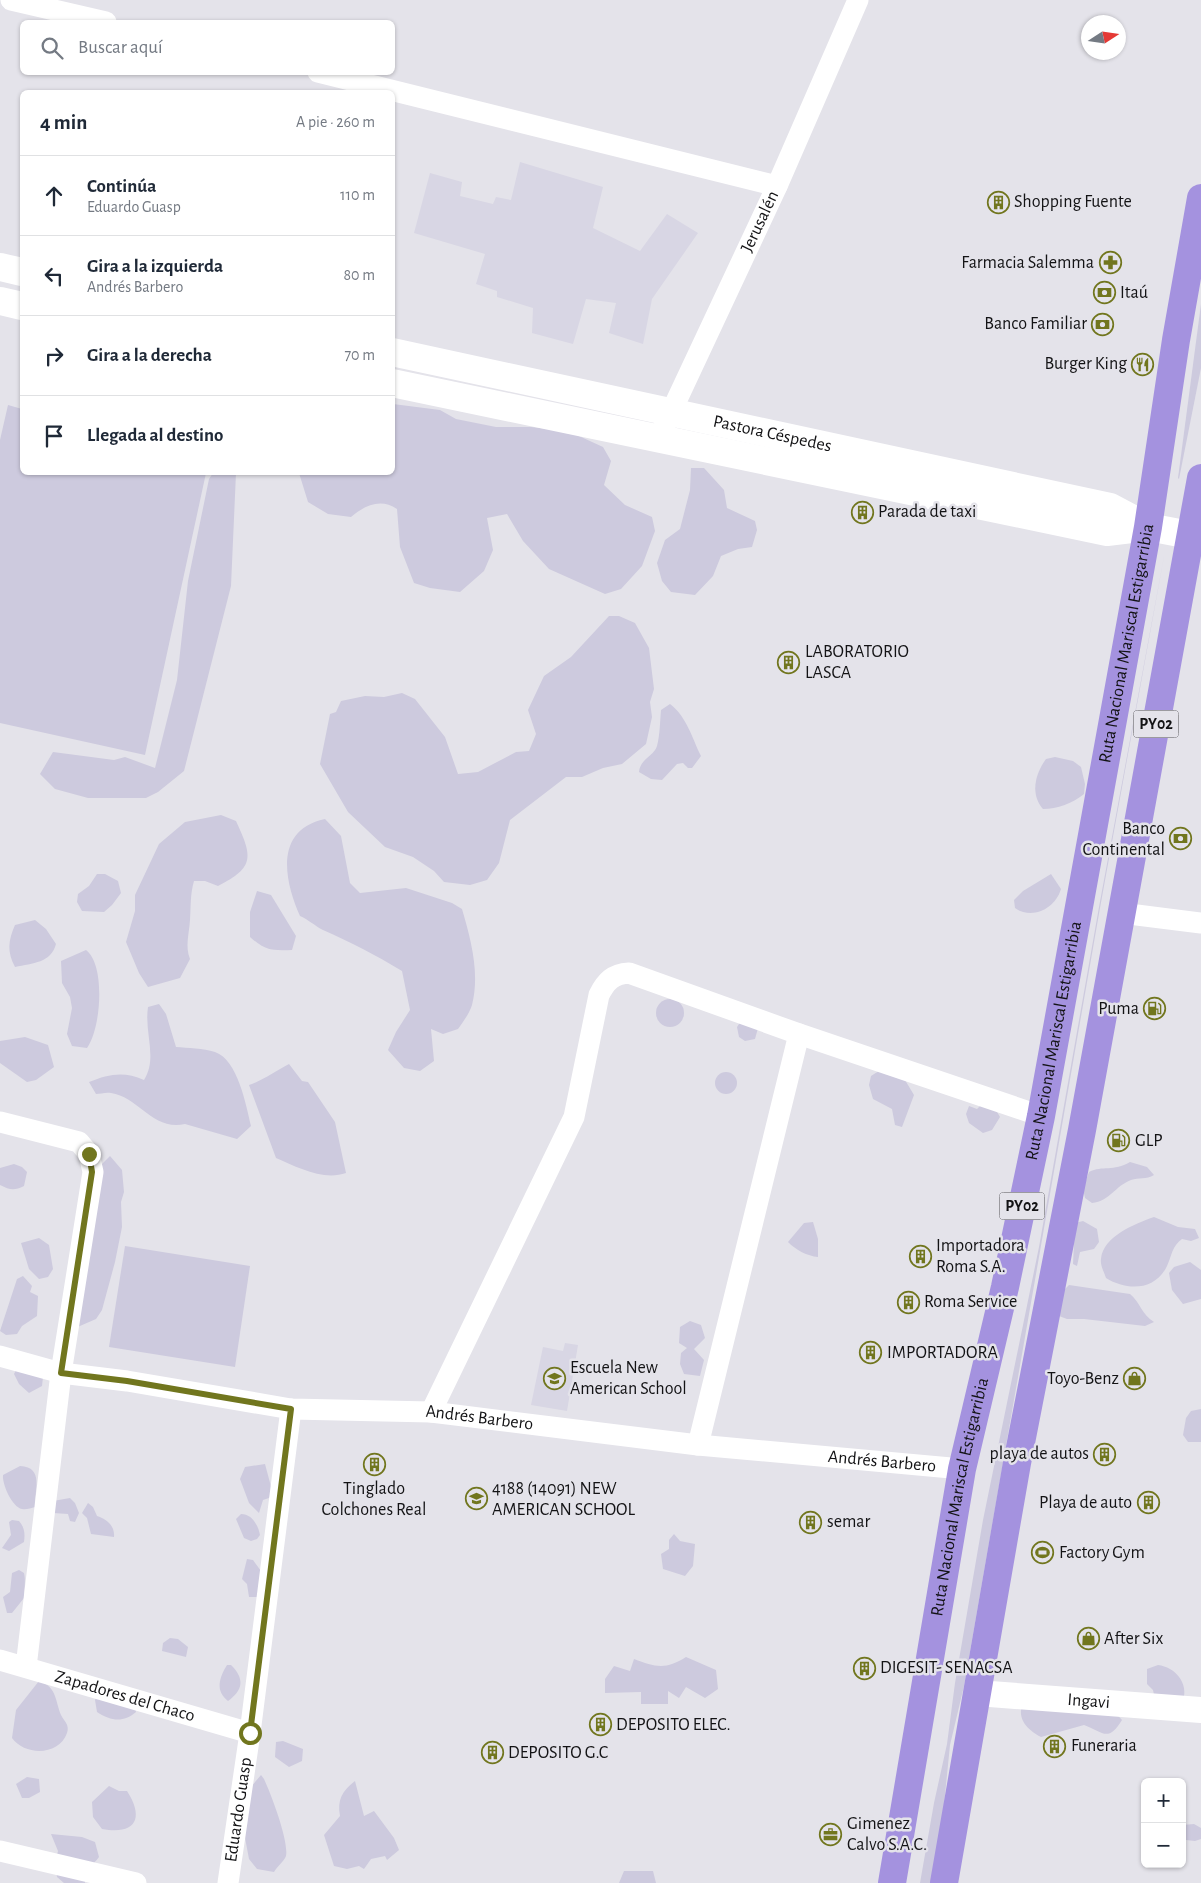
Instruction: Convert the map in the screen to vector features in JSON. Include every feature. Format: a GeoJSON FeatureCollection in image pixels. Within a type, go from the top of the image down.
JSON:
{"type":"FeatureCollection","features":[{"type":"Feature","properties":{"kind":"highway","name":"Ruta Nacional Mariscal Estigarribia"},"geometry":{"type":"LineString","coordinates":[[892,1883],[962,1470],[1005,1288],[1041,1116],[1148,527],[1176,340],[1201,198]]}},
{"type":"Feature","properties":{"kind":"highway","name":"PY02"},"geometry":{"type":"LineString","coordinates":[[944,1883],[1017,1463],[1201,478]]}},
{"type":"Feature","properties":{"kind":"main road"},"geometry":{"type":"LineString","coordinates":[[0,267],[20,272]]}},
{"type":"Feature","properties":{"kind":"main road"},"geometry":{"type":"LineString","coordinates":[[0,301],[20,306]]}},
{"type":"Feature","properties":{"kind":"main road","name":"Pastora Céspedes"},"geometry":{"type":"LineString","coordinates":[[395,353],[1110,507],[1148,527],[1190,535]]}},
{"type":"Feature","properties":{"kind":"main road","name":"Pastora Céspedes"},"geometry":{"type":"LineString","coordinates":[[395,384],[658,440],[1107,532],[1148,527]]}},
{"type":"Feature","properties":{"kind":"street"},"geometry":{"type":"LineString","coordinates":[[11,0],[97,20]]}},
{"type":"Feature","properties":{"kind":"street","name":"Jerusalén"},"geometry":{"type":"LineString","coordinates":[[658,440],[777,186],[858,0]]}},
{"type":"Feature","properties":{"kind":"street"},"geometry":{"type":"LineString","coordinates":[[330,75],[390,90]]}},
{"type":"Feature","properties":{"kind":"street"},"geometry":{"type":"LineString","coordinates":[[395,91],[777,186]]}},
{"type":"Feature","properties":{"kind":"street"},"geometry":{"type":"LineString","coordinates":[[1121,913],[1201,923]]}},
{"type":"Feature","properties":{"kind":"street"},"geometry":{"type":"LineString","coordinates":[[431,1412],[574,1117],[599,995],[606,982],[618,974],[629,973],[799,1034],[1041,1116]]}},
{"type":"Feature","properties":{"kind":"street"},"geometry":{"type":"LineString","coordinates":[[698,1445],[799,1034]]}},
{"type":"Feature","properties":{"kind":"street"},"geometry":{"type":"LineString","coordinates":[[0,1122],[79,1142],[89,1154],[92,1172],[61,1373],[26,1666]]}},
{"type":"Feature","properties":{"kind":"street","name":"Andrés Barbero"},"geometry":{"type":"LineString","coordinates":[[0,1356],[61,1373],[127,1381],[291,1409],[431,1412],[698,1445],[962,1470]]}},
{"type":"Feature","properties":{"kind":"street","name":"Eduardo Guasp"},"geometry":{"type":"LineString","coordinates":[[228,1883],[250,1733],[291,1409]]}},
{"type":"Feature","properties":{"kind":"street","name":"Zapadores del Chaco"},"geometry":{"type":"LineString","coordinates":[[0,1660],[26,1666],[250,1733]]}},
{"type":"Feature","properties":{"kind":"street","name":"Ingavi"},"geometry":{"type":"LineString","coordinates":[[977,1693],[1201,1710]]}},
{"type":"Feature","properties":{"kind":"street"},"geometry":{"type":"LineString","coordinates":[[0,1851],[136,1883]]}},
{"type":"Feature","properties":{"kind":"shaded area"},"geometry":{"type":"Polygon","coordinates":[[[520,162],[603,187],[593,228],[640,251],[667,214],[698,233],[652,299],[643,344],[609,333],[616,303],[586,299],[573,344],[532,333],[533,308],[497,297],[497,291],[476,284],[485,254],[414,233],[430,173],[462,182],[460,196],[493,204],[496,197],[511,200],[520,162]]]}},
{"type":"Feature","properties":{"kind":"shaded area"},"geometry":{"type":"Polygon","coordinates":[[[1201,304],[1201,368],[1179,479],[1178,478],[1201,304]]]}},
{"type":"Feature","properties":{"kind":"shaded area"},"geometry":{"type":"Polygon","coordinates":[[[395,404],[440,410],[456,419],[496,427],[531,427],[568,431],[603,447],[611,461],[604,485],[625,505],[652,517],[655,531],[642,566],[621,589],[605,594],[549,569],[523,541],[507,514],[487,518],[493,550],[484,571],[460,592],[430,588],[414,583],[400,547],[397,509],[385,504],[373,504],[351,517],[328,514],[308,502],[300,475],[395,475],[395,404]]]}},
{"type":"Feature","properties":{"kind":"shaded area"},"geometry":{"type":"Polygon","coordinates":[[[8,405],[20,408],[20,475],[206,475],[145,755],[0,723],[0,440],[8,405]]]}},
{"type":"Feature","properties":{"kind":"shaded area"},"geometry":{"type":"Polygon","coordinates":[[[691,468],[704,468],[724,490],[727,508],[755,521],[757,530],[752,547],[738,549],[721,556],[713,576],[695,595],[671,592],[662,581],[657,563],[665,540],[680,529],[690,490],[691,468]]]}},
{"type":"Feature","properties":{"kind":"shaded area"},"geometry":{"type":"Polygon","coordinates":[[[212,475],[236,475],[231,586],[184,771],[158,792],[146,798],[88,798],[55,789],[40,774],[53,752],[114,760],[125,757],[155,768],[177,680],[188,581],[209,479],[212,475]]]}},
{"type":"Feature","properties":{"kind":"shaded area"},"geometry":{"type":"Polygon","coordinates":[[[1165,551],[1100,908],[964,1686],[950,1745],[944,1805],[931,1883],[920,1883],[934,1803],[947,1744],[955,1683],[983,1520],[1039,1247],[1099,907],[1165,551]]]}},
{"type":"Feature","properties":{"kind":"shaded area"},"geometry":{"type":"Polygon","coordinates":[[[609,616],[619,616],[635,623],[649,648],[654,689],[650,702],[652,717],[646,744],[622,764],[603,768],[582,777],[566,777],[510,820],[499,863],[487,880],[470,885],[444,882],[434,871],[413,857],[385,847],[348,812],[320,764],[330,714],[336,712],[341,701],[365,696],[384,697],[402,693],[415,699],[445,737],[458,774],[478,772],[516,752],[529,751],[536,734],[528,710],[544,676],[571,657],[609,616]]]}},
{"type":"Feature","properties":{"kind":"shaded area"},"geometry":{"type":"Polygon","coordinates":[[[670,704],[685,721],[701,756],[692,768],[688,768],[683,763],[677,764],[662,780],[651,779],[639,772],[640,768],[657,746],[661,710],[670,704]]]}},
{"type":"Feature","properties":{"kind":"shaded area"},"geometry":{"type":"Polygon","coordinates":[[[1055,757],[1073,761],[1081,767],[1085,784],[1084,794],[1065,805],[1043,809],[1036,797],[1037,777],[1046,759],[1055,757]]]}},
{"type":"Feature","properties":{"kind":"shaded area"},"geometry":{"type":"Polygon","coordinates":[[[221,815],[236,821],[247,852],[245,866],[239,873],[218,886],[205,881],[194,881],[188,940],[190,959],[180,978],[148,987],[139,973],[126,942],[135,911],[135,895],[159,844],[185,822],[221,815]]]}},
{"type":"Feature","properties":{"kind":"shaded area"},"geometry":{"type":"Polygon","coordinates":[[[325,819],[341,836],[350,883],[360,893],[406,888],[452,903],[462,909],[475,969],[472,1005],[468,1015],[458,1029],[443,1034],[431,1029],[434,1061],[420,1071],[404,1068],[388,1050],[396,1032],[410,1010],[402,971],[300,916],[294,902],[287,872],[287,858],[290,845],[297,834],[309,825],[325,819]]]}},
{"type":"Feature","properties":{"kind":"shaded area"},"geometry":{"type":"Polygon","coordinates":[[[97,874],[105,874],[118,881],[121,893],[104,912],[82,911],[77,902],[78,894],[89,886],[97,874]]]}},
{"type":"Feature","properties":{"kind":"shaded area"},"geometry":{"type":"Polygon","coordinates":[[[1051,874],[1061,889],[1054,902],[1035,913],[1015,908],[1014,900],[1023,891],[1051,874]]]}},
{"type":"Feature","properties":{"kind":"shaded area"},"geometry":{"type":"Polygon","coordinates":[[[257,891],[271,895],[296,936],[292,950],[269,949],[250,937],[250,912],[257,891]]]}},
{"type":"Feature","properties":{"kind":"shaded area"},"geometry":{"type":"Polygon","coordinates":[[[35,920],[46,929],[56,944],[54,950],[46,959],[15,967],[9,946],[15,925],[35,920]]]}},
{"type":"Feature","properties":{"kind":"shaded area"},"geometry":{"type":"Polygon","coordinates":[[[86,950],[97,969],[99,983],[96,1027],[87,1048],[72,1046],[67,1034],[72,1008],[70,997],[62,983],[61,961],[86,950]]]}},
{"type":"Feature","properties":{"kind":"shaded area"},"geometry":{"type":"Polygon","coordinates":[[[670,999],[680,1003],[684,1013],[680,1023],[670,1027],[660,1023],[656,1013],[660,1003],[670,999]]]}},
{"type":"Feature","properties":{"kind":"shaded area"},"geometry":{"type":"Polygon","coordinates":[[[159,1004],[166,1014],[176,1047],[215,1052],[230,1064],[240,1084],[251,1126],[237,1139],[185,1124],[173,1125],[163,1123],[121,1096],[109,1093],[96,1094],[89,1082],[117,1075],[130,1075],[144,1080],[150,1063],[148,1007],[159,1004]]]}},
{"type":"Feature","properties":{"kind":"shaded area"},"geometry":{"type":"Polygon","coordinates":[[[741,1021],[758,1028],[755,1039],[745,1041],[739,1037],[737,1027],[741,1021]]]}},
{"type":"Feature","properties":{"kind":"shaded area"},"geometry":{"type":"Polygon","coordinates":[[[25,1037],[48,1045],[54,1067],[36,1080],[27,1082],[0,1063],[0,1041],[25,1037]]]}},
{"type":"Feature","properties":{"kind":"shaded area"},"geometry":{"type":"Polygon","coordinates":[[[289,1064],[302,1081],[308,1082],[335,1122],[346,1173],[337,1175],[319,1174],[301,1169],[276,1158],[249,1085],[289,1064]]]}},
{"type":"Feature","properties":{"kind":"shaded area"},"geometry":{"type":"Polygon","coordinates":[[[882,1069],[902,1075],[914,1095],[902,1127],[895,1125],[892,1109],[873,1099],[869,1085],[871,1076],[882,1069]]]}},
{"type":"Feature","properties":{"kind":"shaded area"},"geometry":{"type":"Polygon","coordinates":[[[726,1072],[734,1075],[737,1083],[734,1091],[726,1094],[718,1091],[715,1083],[718,1075],[726,1072]]]}},
{"type":"Feature","properties":{"kind":"shaded area"},"geometry":{"type":"Polygon","coordinates":[[[982,1104],[993,1105],[1000,1117],[992,1130],[983,1133],[969,1123],[966,1114],[969,1106],[977,1109],[982,1104]]]}},
{"type":"Feature","properties":{"kind":"shaded area"},"geometry":{"type":"Polygon","coordinates":[[[110,1156],[122,1170],[124,1192],[121,1202],[122,1227],[115,1262],[102,1310],[96,1319],[73,1329],[101,1165],[110,1156]]]}},
{"type":"Feature","properties":{"kind":"shaded area"},"geometry":{"type":"Polygon","coordinates":[[[1130,1162],[1147,1167],[1154,1175],[1125,1183],[1098,1202],[1092,1203],[1085,1198],[1083,1189],[1089,1172],[1118,1167],[1130,1162]]]}},
{"type":"Feature","properties":{"kind":"shaded area"},"geometry":{"type":"Polygon","coordinates":[[[14,1164],[22,1167],[27,1172],[24,1186],[12,1189],[0,1185],[0,1168],[14,1164]]]}},
{"type":"Feature","properties":{"kind":"shaded area"},"geometry":{"type":"Polygon","coordinates":[[[1154,1217],[1178,1227],[1195,1229],[1199,1238],[1191,1241],[1182,1239],[1174,1248],[1162,1274],[1148,1284],[1131,1287],[1106,1278],[1101,1261],[1107,1244],[1121,1232],[1154,1217]]]}},
{"type":"Feature","properties":{"kind":"shaded area"},"geometry":{"type":"Polygon","coordinates":[[[1083,1221],[1097,1229],[1099,1242],[1094,1249],[1080,1252],[1077,1266],[1073,1264],[1075,1223],[1083,1221]]]}},
{"type":"Feature","properties":{"kind":"shaded area"},"geometry":{"type":"Polygon","coordinates":[[[813,1222],[818,1239],[818,1257],[802,1252],[788,1242],[804,1223],[813,1222]]]}},
{"type":"Feature","properties":{"kind":"shaded area"},"geometry":{"type":"Polygon","coordinates":[[[39,1238],[49,1245],[53,1269],[48,1277],[39,1279],[29,1269],[21,1243],[39,1238]]]}},
{"type":"Feature","properties":{"kind":"shaded area"},"geometry":{"type":"Polygon","coordinates":[[[125,1246],[250,1266],[235,1367],[109,1347],[125,1246]]]}},
{"type":"Feature","properties":{"kind":"shaded area"},"geometry":{"type":"Polygon","coordinates":[[[1190,1262],[1201,1270],[1201,1299],[1183,1304],[1172,1290],[1169,1273],[1174,1267],[1190,1262]]]}},
{"type":"Feature","properties":{"kind":"shaded area"},"geometry":{"type":"Polygon","coordinates":[[[23,1276],[32,1286],[30,1292],[38,1296],[37,1316],[22,1326],[17,1334],[6,1335],[0,1331],[17,1279],[23,1276]]]}},
{"type":"Feature","properties":{"kind":"shaded area"},"geometry":{"type":"Polygon","coordinates":[[[1069,1285],[1130,1294],[1154,1322],[1145,1326],[1084,1319],[1067,1319],[1059,1316],[1063,1291],[1069,1285]]]}},
{"type":"Feature","properties":{"kind":"shaded area"},"geometry":{"type":"Polygon","coordinates":[[[690,1321],[701,1325],[705,1338],[694,1349],[704,1360],[700,1376],[684,1374],[680,1364],[681,1353],[687,1348],[679,1343],[680,1327],[690,1321]]]}},
{"type":"Feature","properties":{"kind":"shaded area","name":"Escuela New American School"},"geometry":{"type":"Polygon","coordinates":[[[565,1343],[578,1345],[567,1411],[531,1405],[543,1347],[563,1351],[565,1343]]]}},
{"type":"Feature","properties":{"kind":"shaded area"},"geometry":{"type":"Polygon","coordinates":[[[16,1370],[43,1377],[42,1386],[29,1393],[19,1384],[14,1374],[16,1370]]]}},
{"type":"Feature","properties":{"kind":"shaded area"},"geometry":{"type":"Polygon","coordinates":[[[1201,1409],[1201,1442],[1188,1442],[1183,1435],[1186,1418],[1191,1411],[1201,1409]]]}},
{"type":"Feature","properties":{"kind":"shaded area"},"geometry":{"type":"Polygon","coordinates":[[[265,1464],[273,1494],[263,1500],[259,1513],[249,1503],[240,1479],[245,1467],[265,1464]]]}},
{"type":"Feature","properties":{"kind":"shaded area"},"geometry":{"type":"Polygon","coordinates":[[[20,1466],[28,1467],[35,1475],[35,1507],[22,1509],[18,1507],[11,1500],[6,1489],[3,1475],[20,1466]]]}},
{"type":"Feature","properties":{"kind":"shaded area"},"geometry":{"type":"Polygon","coordinates":[[[70,1498],[75,1503],[79,1513],[75,1522],[70,1521],[68,1514],[53,1513],[53,1501],[70,1498]]]}},
{"type":"Feature","properties":{"kind":"shaded area"},"geometry":{"type":"Polygon","coordinates":[[[88,1503],[93,1507],[97,1516],[110,1524],[114,1537],[91,1534],[87,1518],[82,1513],[88,1503]]]}},
{"type":"Feature","properties":{"kind":"shaded area"},"geometry":{"type":"Polygon","coordinates":[[[241,1514],[251,1518],[256,1524],[260,1535],[257,1539],[251,1541],[244,1538],[236,1519],[241,1514]]]}},
{"type":"Feature","properties":{"kind":"shaded area"},"geometry":{"type":"Polygon","coordinates":[[[12,1520],[19,1521],[21,1524],[24,1531],[24,1542],[9,1551],[2,1548],[11,1535],[9,1522],[12,1520]]]}},
{"type":"Feature","properties":{"kind":"shaded area"},"geometry":{"type":"Polygon","coordinates":[[[674,1534],[680,1541],[695,1544],[693,1566],[685,1576],[663,1569],[661,1554],[669,1549],[669,1540],[674,1534]]]}},
{"type":"Feature","properties":{"kind":"shaded area"},"geometry":{"type":"Polygon","coordinates":[[[247,1559],[253,1560],[261,1571],[260,1597],[249,1597],[247,1584],[242,1579],[247,1559]]]}},
{"type":"Feature","properties":{"kind":"shaded area"},"geometry":{"type":"Polygon","coordinates":[[[19,1570],[24,1573],[24,1598],[12,1613],[7,1613],[3,1597],[10,1592],[12,1573],[19,1570]]]}},
{"type":"Feature","properties":{"kind":"shaded area"},"geometry":{"type":"Polygon","coordinates":[[[170,1638],[178,1639],[188,1647],[186,1657],[162,1651],[163,1643],[170,1638]]]}},
{"type":"Feature","properties":{"kind":"shaded area"},"geometry":{"type":"Polygon","coordinates":[[[686,1657],[716,1670],[718,1689],[705,1698],[686,1687],[679,1698],[668,1691],[668,1704],[641,1704],[641,1692],[605,1693],[605,1679],[614,1666],[630,1671],[634,1659],[660,1666],[672,1664],[686,1657]]]}},
{"type":"Feature","properties":{"kind":"shaded area"},"geometry":{"type":"Polygon","coordinates":[[[227,1665],[231,1665],[236,1670],[240,1680],[237,1693],[228,1701],[220,1689],[220,1679],[227,1665]]]}},
{"type":"Feature","properties":{"kind":"shaded area"},"geometry":{"type":"Polygon","coordinates":[[[1158,1665],[1170,1669],[1179,1677],[1184,1688],[1183,1701],[1155,1699],[1153,1690],[1147,1684],[1147,1669],[1158,1665]]]}},
{"type":"Feature","properties":{"kind":"shaded area"},"geometry":{"type":"Polygon","coordinates":[[[39,1681],[52,1690],[68,1728],[63,1741],[57,1746],[41,1751],[25,1748],[12,1738],[16,1710],[39,1681]]]}},
{"type":"Feature","properties":{"kind":"shaded area"},"geometry":{"type":"Polygon","coordinates":[[[100,1687],[132,1692],[136,1712],[131,1716],[117,1720],[97,1712],[95,1700],[100,1687]]]}},
{"type":"Feature","properties":{"kind":"shaded area"},"geometry":{"type":"Polygon","coordinates":[[[1023,1703],[1109,1706],[1122,1720],[1109,1734],[1101,1733],[1084,1725],[1041,1737],[1024,1723],[1021,1714],[1023,1703]]]}},
{"type":"Feature","properties":{"kind":"shaded area"},"geometry":{"type":"Polygon","coordinates":[[[283,1741],[303,1749],[302,1761],[289,1767],[275,1757],[276,1742],[283,1741]]]}},
{"type":"Feature","properties":{"kind":"shaded area"},"geometry":{"type":"Polygon","coordinates":[[[261,1775],[279,1818],[285,1840],[286,1856],[274,1872],[257,1869],[249,1859],[243,1827],[250,1788],[261,1775]]]}},
{"type":"Feature","properties":{"kind":"shaded area"},"geometry":{"type":"Polygon","coordinates":[[[27,1777],[39,1779],[40,1792],[29,1798],[22,1798],[16,1784],[27,1777]]]}},
{"type":"Feature","properties":{"kind":"shaded area"},"geometry":{"type":"Polygon","coordinates":[[[355,1781],[364,1816],[374,1811],[394,1838],[399,1850],[387,1860],[385,1856],[371,1859],[364,1869],[359,1866],[347,1869],[334,1866],[324,1835],[340,1816],[339,1805],[342,1796],[355,1781]]]}},
{"type":"Feature","properties":{"kind":"shaded area"},"geometry":{"type":"Polygon","coordinates":[[[109,1786],[119,1791],[127,1791],[135,1810],[136,1817],[134,1823],[122,1830],[102,1829],[93,1817],[92,1802],[109,1786]]]}},
{"type":"Feature","properties":{"kind":"shaded area"},"geometry":{"type":"Polygon","coordinates":[[[1194,1824],[1201,1828],[1201,1839],[1195,1841],[1186,1840],[1186,1825],[1194,1824]]]}},
{"type":"Feature","properties":{"kind":"shaded area"},"geometry":{"type":"Polygon","coordinates":[[[51,1834],[82,1837],[95,1842],[99,1857],[87,1872],[85,1883],[64,1883],[57,1877],[55,1863],[58,1851],[51,1834]]]}},
{"type":"Feature","properties":{"kind":"shaded area"},"geometry":{"type":"Polygon","coordinates":[[[624,1871],[653,1871],[656,1883],[619,1883],[624,1871]]]}},
{"type":"Feature","properties":{"kind":"place","name":"Shopping Fuente"},"geometry":{"type":"Point","coordinates":[998,202]}},
{"type":"Feature","properties":{"kind":"place","name":"Farmacia Salemma"},"geometry":{"type":"Point","coordinates":[1110,263]}},
{"type":"Feature","properties":{"kind":"place","name":"Itaú"},"geometry":{"type":"Point","coordinates":[1104,293]}},
{"type":"Feature","properties":{"kind":"place","name":"Banco Familiar"},"geometry":{"type":"Point","coordinates":[1103,324]}},
{"type":"Feature","properties":{"kind":"place","name":"Burger King"},"geometry":{"type":"Point","coordinates":[1143,364]}},
{"type":"Feature","properties":{"kind":"place","name":"Parada de taxi"},"geometry":{"type":"Point","coordinates":[862,512]}},
{"type":"Feature","properties":{"kind":"place","name":"LABORATORIO LASCA"},"geometry":{"type":"Point","coordinates":[789,662]}},
{"type":"Feature","properties":{"kind":"place","name":"Banco Continental"},"geometry":{"type":"Point","coordinates":[1181,839]}},
{"type":"Feature","properties":{"kind":"place","name":"Puma"},"geometry":{"type":"Point","coordinates":[1155,1009]}},
{"type":"Feature","properties":{"kind":"place","name":"GLP"},"geometry":{"type":"Point","coordinates":[1119,1141]}},
{"type":"Feature","properties":{"kind":"place","name":"Importadora Roma S.A."},"geometry":{"type":"Point","coordinates":[920,1256]}},
{"type":"Feature","properties":{"kind":"place","name":"Roma Service"},"geometry":{"type":"Point","coordinates":[908,1302]}},
{"type":"Feature","properties":{"kind":"place","name":"IMPORTADORA"},"geometry":{"type":"Point","coordinates":[871,1353]}},
{"type":"Feature","properties":{"kind":"place","name":"Escuela New American School"},"geometry":{"type":"Point","coordinates":[554,1378]}},
{"type":"Feature","properties":{"kind":"place","name":"Toyo-Benz"},"geometry":{"type":"Point","coordinates":[1135,1379]}},
{"type":"Feature","properties":{"kind":"place","name":"playa de autos"},"geometry":{"type":"Point","coordinates":[1105,1454]}},
{"type":"Feature","properties":{"kind":"place","name":"Tinglado Colchones Real"},"geometry":{"type":"Point","coordinates":[374,1464]}},
{"type":"Feature","properties":{"kind":"place","name":"4188 (14091) NEW AMERICAN SCHOOL"},"geometry":{"type":"Point","coordinates":[476,1499]}},
{"type":"Feature","properties":{"kind":"place","name":"Playa de auto"},"geometry":{"type":"Point","coordinates":[1148,1503]}},
{"type":"Feature","properties":{"kind":"place","name":"semar"},"geometry":{"type":"Point","coordinates":[811,1522]}},
{"type":"Feature","properties":{"kind":"place","name":"Factory Gym"},"geometry":{"type":"Point","coordinates":[1043,1553]}},
{"type":"Feature","properties":{"kind":"place","name":"After Six"},"geometry":{"type":"Point","coordinates":[1088,1639]}},
{"type":"Feature","properties":{"kind":"place","name":"DIGESIT- SENACSA"},"geometry":{"type":"Point","coordinates":[864,1668]}},
{"type":"Feature","properties":{"kind":"place","name":"DEPOSITO ELEC."},"geometry":{"type":"Point","coordinates":[600,1725]}},
{"type":"Feature","properties":{"kind":"place","name":"Funeraria"},"geometry":{"type":"Point","coordinates":[1055,1746]}},
{"type":"Feature","properties":{"kind":"place","name":"DEPOSITO G.C"},"geometry":{"type":"Point","coordinates":[492,1753]}},
{"type":"Feature","properties":{"kind":"place","name":"Gimenez Calvo S.A.C."},"geometry":{"type":"Point","coordinates":[831,1834]}},
{"type":"Feature","properties":{"kind":"route"},"geometry":{"type":"LineString","coordinates":[[89,1154],[92,1172],[61,1373],[127,1381],[291,1409],[250,1733]]}}]}
